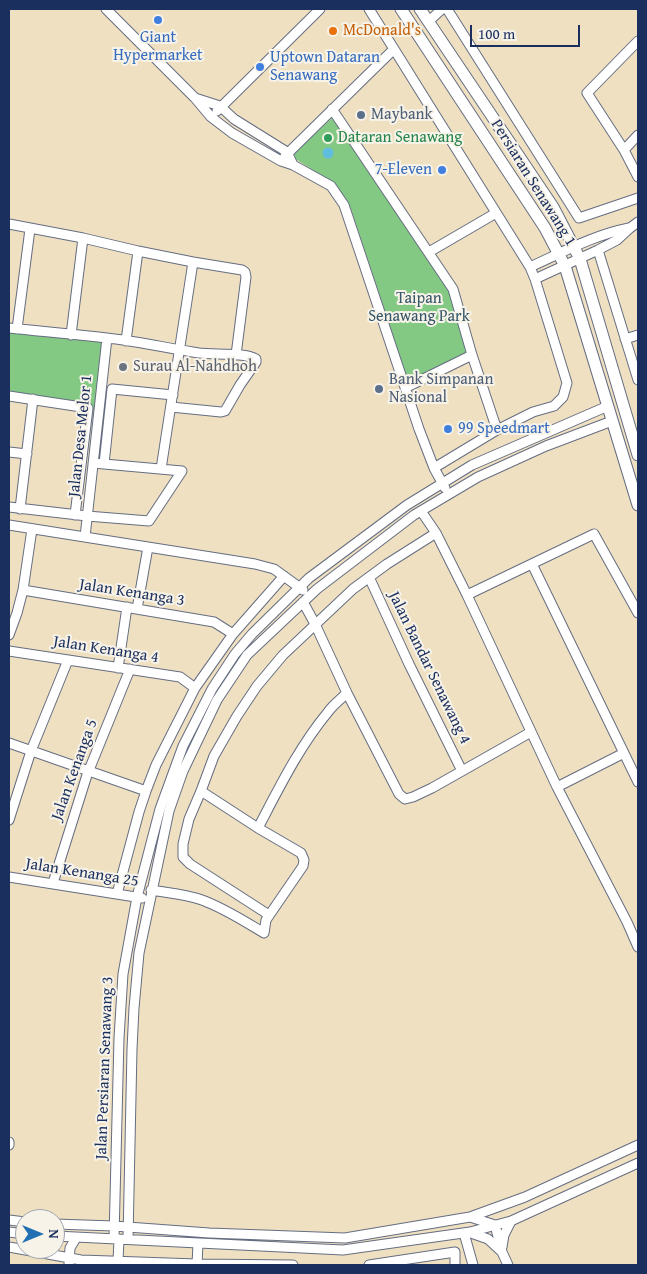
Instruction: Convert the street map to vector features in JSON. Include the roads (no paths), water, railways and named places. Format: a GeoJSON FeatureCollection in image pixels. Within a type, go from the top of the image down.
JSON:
{"type":"FeatureCollection","features":[{"type":"Feature","properties":{"kind":"main road","name":"Persiaran Senawang 1"},"geometry":{"type":"LineString","coordinates":[[401,9],[545,228],[559,254],[638,505]]}},
{"type":"Feature","properties":{"kind":"main road","name":"Persiaran Senawang 1"},"geometry":{"type":"LineString","coordinates":[[420,9],[554,207],[580,259],[638,455]]}},
{"type":"Feature","properties":{"kind":"street"},"geometry":{"type":"LineString","coordinates":[[106,9],[195,98],[211,117],[232,133],[331,186],[344,205],[419,429],[434,468],[449,494]]}},
{"type":"Feature","properties":{"kind":"street"},"geometry":{"type":"LineString","coordinates":[[211,117],[320,9]]}},
{"type":"Feature","properties":{"kind":"street"},"geometry":{"type":"LineString","coordinates":[[368,9],[530,267],[567,383],[563,397],[554,406],[533,412],[497,430],[434,468]]}},
{"type":"Feature","properties":{"kind":"street"},"geometry":{"type":"LineString","coordinates":[[429,21],[442,9]]}},
{"type":"Feature","properties":{"kind":"street"},"geometry":{"type":"LineString","coordinates":[[447,9],[579,218],[638,198]]}},
{"type":"Feature","properties":{"kind":"street"},"geometry":{"type":"LineString","coordinates":[[638,41],[587,93],[624,150],[638,177]]}},
{"type":"Feature","properties":{"kind":"street"},"geometry":{"type":"LineString","coordinates":[[282,161],[287,152],[394,49]]}},
{"type":"Feature","properties":{"kind":"street"},"geometry":{"type":"LineString","coordinates":[[195,98],[220,106],[234,118],[287,152],[293,165]]}},
{"type":"Feature","properties":{"kind":"street"},"geometry":{"type":"LineString","coordinates":[[332,109],[369,172],[429,252],[453,289],[472,355],[497,430]]}},
{"type":"Feature","properties":{"kind":"street"},"geometry":{"type":"LineString","coordinates":[[624,150],[638,135]]}},
{"type":"Feature","properties":{"kind":"street"},"geometry":{"type":"LineString","coordinates":[[429,252],[496,213]]}},
{"type":"Feature","properties":{"kind":"street"},"geometry":{"type":"LineString","coordinates":[[535,279],[617,240],[638,222]]}},
{"type":"Feature","properties":{"kind":"street"},"geometry":{"type":"LineString","coordinates":[[9,224],[246,272],[236,355]]}},
{"type":"Feature","properties":{"kind":"street"},"geometry":{"type":"LineString","coordinates":[[530,267],[613,231],[630,228]]}},
{"type":"Feature","properties":{"kind":"street"},"geometry":{"type":"LineString","coordinates":[[30,229],[13,328],[107,338],[207,354],[236,355],[256,359],[256,362],[225,411],[171,407]]}},
{"type":"Feature","properties":{"kind":"street"},"geometry":{"type":"LineString","coordinates":[[71,335],[83,238]]}},
{"type":"Feature","properties":{"kind":"street"},"geometry":{"type":"LineString","coordinates":[[598,250],[638,380]]}},
{"type":"Feature","properties":{"kind":"street"},"geometry":{"type":"LineString","coordinates":[[126,341],[138,251]]}},
{"type":"Feature","properties":{"kind":"street"},"geometry":{"type":"LineString","coordinates":[[161,469],[193,262]]}},
{"type":"Feature","properties":{"kind":"street"},"geometry":{"type":"LineString","coordinates":[[625,339],[638,335]]}},
{"type":"Feature","properties":{"kind":"street","name":"Jalan Desa Melor 1"},"geometry":{"type":"LineString","coordinates":[[85,537],[107,338]]}},
{"type":"Feature","properties":{"kind":"street"},"geometry":{"type":"LineString","coordinates":[[405,388],[472,355]]}},
{"type":"Feature","properties":{"kind":"street"},"geometry":{"type":"LineString","coordinates":[[104,464],[112,390],[173,395]]}},
{"type":"Feature","properties":{"kind":"street"},"geometry":{"type":"LineString","coordinates":[[9,396],[88,408],[75,515]]}},
{"type":"Feature","properties":{"kind":"street"},"geometry":{"type":"LineString","coordinates":[[20,508],[33,399]]}},
{"type":"Feature","properties":{"kind":"street","name":"Jalan Persiaran Senawang 3"},"geometry":{"type":"LineString","coordinates":[[120,1239],[114,1226],[120,1003],[123,974],[138,897],[160,809],[183,746],[212,689],[235,654],[252,634],[309,578],[407,505],[472,466],[608,406]]}},
{"type":"Feature","properties":{"kind":"street","name":"Jalan Persiaran Senawang 3"},"geometry":{"type":"LineString","coordinates":[[120,1239],[128,1227],[132,1050],[139,953],[168,811],[183,771],[217,700],[247,655],[306,599],[361,555],[421,511],[478,477],[546,446],[612,421]]}},
{"type":"Feature","properties":{"kind":"street"},"geometry":{"type":"LineString","coordinates":[[9,452],[26,454]]}},
{"type":"Feature","properties":{"kind":"street"},"geometry":{"type":"LineString","coordinates":[[9,507],[149,521],[182,471],[93,463]]}},
{"type":"Feature","properties":{"kind":"street"},"geometry":{"type":"LineString","coordinates":[[421,511],[436,533],[467,595],[557,787],[638,947]]}},
{"type":"Feature","properties":{"kind":"street"},"geometry":{"type":"LineString","coordinates":[[9,525],[255,564],[274,569],[300,587],[347,693],[399,794],[406,799],[432,788],[531,732]]}},
{"type":"Feature","properties":{"kind":"street"},"geometry":{"type":"LineString","coordinates":[[9,635],[13,613],[23,590],[32,529]]}},
{"type":"Feature","properties":{"kind":"street"},"geometry":{"type":"LineString","coordinates":[[201,791],[301,853],[304,860],[303,866],[269,916],[190,864],[183,857],[183,844],[189,819],[214,756],[257,686],[282,654],[353,589],[387,564],[436,533]]}},
{"type":"Feature","properties":{"kind":"street"},"geometry":{"type":"LineString","coordinates":[[467,595],[594,534],[638,613]]}},
{"type":"Feature","properties":{"kind":"street"},"geometry":{"type":"LineString","coordinates":[[137,609],[148,547]]}},
{"type":"Feature","properties":{"kind":"street"},"geometry":{"type":"LineString","coordinates":[[532,564],[638,781]]}},
{"type":"Feature","properties":{"kind":"street"},"geometry":{"type":"LineString","coordinates":[[117,894],[146,791],[156,765],[195,688],[233,634],[284,576]]}},
{"type":"Feature","properties":{"kind":"street","name":"Jalan Bandar Senawang 4"},"geometry":{"type":"LineString","coordinates":[[369,578],[462,771]]}},
{"type":"Feature","properties":{"kind":"street","name":"Jalan Kenanga 3"},"geometry":{"type":"LineString","coordinates":[[23,590],[214,622],[233,634]]}},
{"type":"Feature","properties":{"kind":"street"},"geometry":{"type":"LineString","coordinates":[[118,668],[127,607]]}},
{"type":"Feature","properties":{"kind":"street","name":"Jalan Kenanga 4"},"geometry":{"type":"LineString","coordinates":[[9,650],[180,677],[195,688]]}},
{"type":"Feature","properties":{"kind":"street"},"geometry":{"type":"LineString","coordinates":[[9,820],[31,751],[68,660]]}},
{"type":"Feature","properties":{"kind":"street","name":"Jalan Kenanga 5"},"geometry":{"type":"LineString","coordinates":[[53,883],[89,771],[130,669]]}},
{"type":"Feature","properties":{"kind":"street"},"geometry":{"type":"LineString","coordinates":[[258,828],[310,735],[329,710],[347,693]]}},
{"type":"Feature","properties":{"kind":"street"},"geometry":{"type":"LineString","coordinates":[[9,743],[146,791]]}},
{"type":"Feature","properties":{"kind":"street"},"geometry":{"type":"LineString","coordinates":[[557,787],[624,753]]}},
{"type":"Feature","properties":{"kind":"street","name":"Jalan Kenanga 25"},"geometry":{"type":"LineString","coordinates":[[9,877],[138,897],[181,894],[202,900],[233,914],[264,933],[266,920],[269,916]]}},
{"type":"Feature","properties":{"kind":"street"},"geometry":{"type":"LineString","coordinates":[[65,1224],[209,1233],[345,1238],[470,1217],[525,1197],[638,1145]]}},
{"type":"Feature","properties":{"kind":"street"},"geometry":{"type":"LineString","coordinates":[[65,1237],[343,1250],[467,1233],[511,1221],[638,1163]]}},
{"type":"Feature","properties":{"kind":"street"},"geometry":{"type":"LineString","coordinates":[[470,1217],[494,1225]]}},
{"type":"Feature","properties":{"kind":"street"},"geometry":{"type":"LineString","coordinates":[[502,1252],[504,1236],[511,1221]]}},
{"type":"Feature","properties":{"kind":"street"},"geometry":{"type":"LineString","coordinates":[[494,1225],[508,1265]]}},
{"type":"Feature","properties":{"kind":"street"},"geometry":{"type":"LineString","coordinates":[[467,1233],[488,1239],[502,1252]]}},
{"type":"Feature","properties":{"kind":"street"},"geometry":{"type":"LineString","coordinates":[[467,1233],[472,1265]]}},
{"type":"Feature","properties":{"kind":"street"},"geometry":{"type":"LineString","coordinates":[[69,1262],[70,1248],[76,1238]]}},
{"type":"Feature","properties":{"kind":"street"},"geometry":{"type":"LineString","coordinates":[[118,1262],[120,1239]]}},
{"type":"Feature","properties":{"kind":"street"},"geometry":{"type":"LineString","coordinates":[[197,1265],[198,1243]]}},
{"type":"Feature","properties":{"kind":"street"},"geometry":{"type":"LineString","coordinates":[[9,1246],[69,1262],[292,1265]]}},
{"type":"Feature","properties":{"kind":"street"},"geometry":{"type":"LineString","coordinates":[[369,1265],[455,1252],[456,1265]]}},
{"type":"Feature","properties":{"kind":"water"},"geometry":{"type":"Polygon","coordinates":[[[328,147],[334,153],[328,159],[322,153],[328,147]]]}},
{"type":"Feature","properties":{"kind":"place","name":"Giant Hypermarket"},"geometry":{"type":"Point","coordinates":[158,20]}},
{"type":"Feature","properties":{"kind":"place","name":"McDonald's"},"geometry":{"type":"Point","coordinates":[333,31]}},
{"type":"Feature","properties":{"kind":"place","name":"Uptown Dataran Senawang"},"geometry":{"type":"Point","coordinates":[260,67]}},
{"type":"Feature","properties":{"kind":"place","name":"Maybank"},"geometry":{"type":"Point","coordinates":[361,115]}},
{"type":"Feature","properties":{"kind":"place","name":"Dataran Senawang"},"geometry":{"type":"Point","coordinates":[328,138]}},
{"type":"Feature","properties":{"kind":"place","name":"7-Eleven"},"geometry":{"type":"Point","coordinates":[442,170]}},
{"type":"Feature","properties":{"kind":"place","name":"Surau Al-Nahdhoh"},"geometry":{"type":"Point","coordinates":[123,367]}},
{"type":"Feature","properties":{"kind":"place","name":"Bank Simpanan Nasional"},"geometry":{"type":"Point","coordinates":[379,389]}},
{"type":"Feature","properties":{"kind":"place","name":"99 Speedmart"},"geometry":{"type":"Point","coordinates":[448,429]}},
{"type":"Feature","properties":{"kind":"park label","name":"Taipan Senawang Park"},"geometry":{"type":"Point","coordinates":[419,308]}}]}
